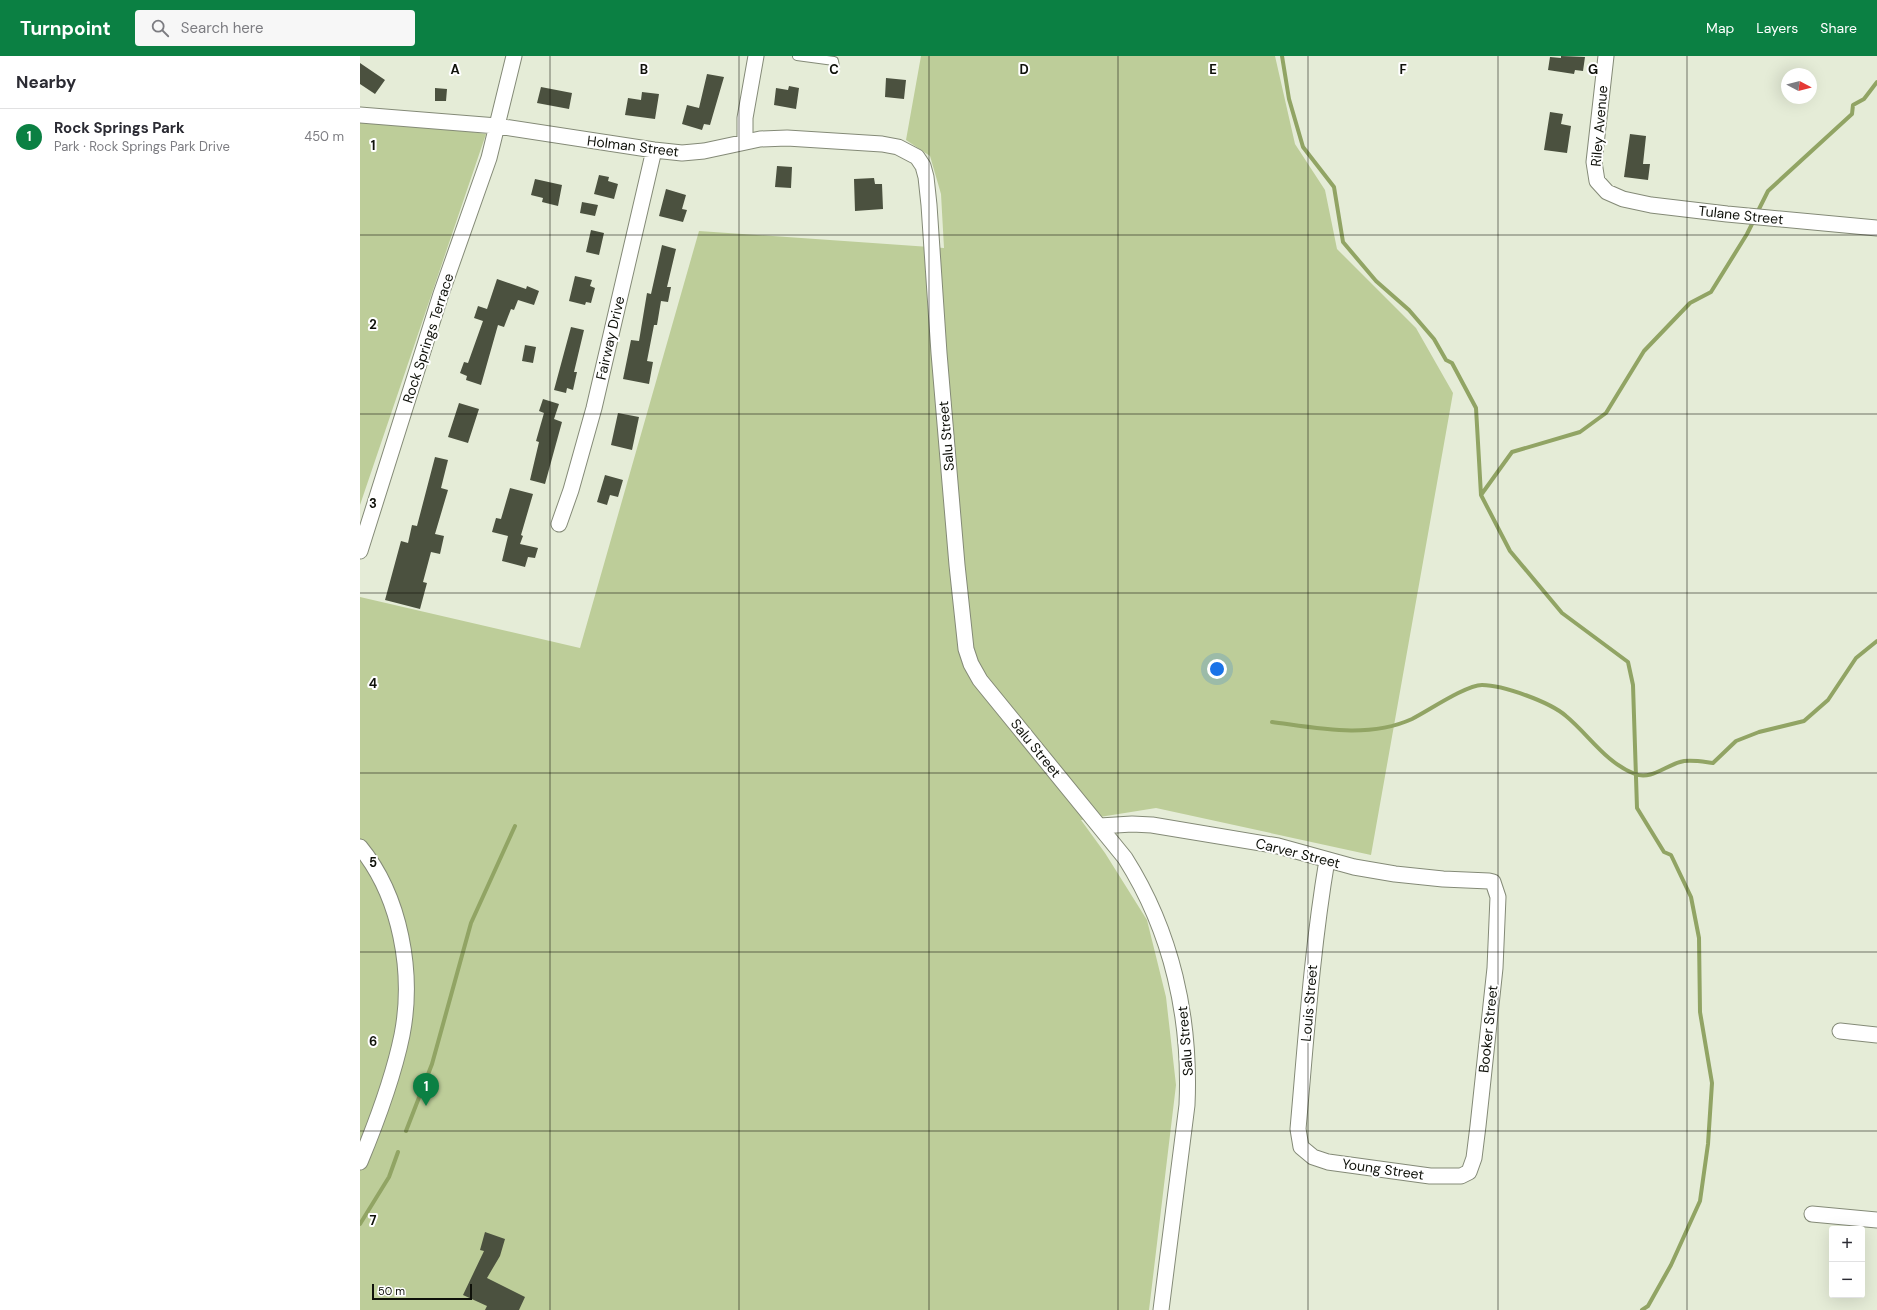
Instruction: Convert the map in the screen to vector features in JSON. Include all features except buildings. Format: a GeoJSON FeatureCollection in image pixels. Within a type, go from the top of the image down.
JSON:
{"type":"FeatureCollection","features":[{"type":"Feature","properties":{"kind":"street","name":"Rock Springs Terrace"},"geometry":{"type":"LineString","coordinates":[[360,550],[442,294],[488,158],[514,56]]}},
{"type":"Feature","properties":{"kind":"street"},"geometry":{"type":"LineString","coordinates":[[745,142],[746,118],[756,56]]}},
{"type":"Feature","properties":{"kind":"street","name":"Riley Avenue"},"geometry":{"type":"LineString","coordinates":[[1606,56],[1594,162],[1597,181],[1607,192]]}},
{"type":"Feature","properties":{"kind":"street","name":"Holman Street"},"geometry":{"type":"LineString","coordinates":[[360,115],[497,126],[682,153],[704,151],[760,139],[787,138],[882,144],[909,151],[918,157],[923,166]]}},
{"type":"Feature","properties":{"kind":"street","name":"Fairway Drive"},"geometry":{"type":"LineString","coordinates":[[559,524],[571,490],[594,408],[654,150]]}},
{"type":"Feature","properties":{"kind":"street","name":"Salu Street"},"geometry":{"type":"LineString","coordinates":[[923,166],[929,205],[939,361],[966,649],[971,664],[980,680],[1100,826],[1125,858],[1139,880],[1168,948],[1177,984],[1187,1039],[1189,1072],[1188,1104],[1161,1310]]}},
{"type":"Feature","properties":{"kind":"street","name":"Tulane Street"},"geometry":{"type":"LineString","coordinates":[[1607,192],[1623,199],[1651,205],[1726,214],[1877,228]]}},
{"type":"Feature","properties":{"kind":"street","name":"Carver Street"},"geometry":{"type":"LineString","coordinates":[[1100,826],[1132,824],[1152,826],[1278,846],[1354,867],[1395,874],[1443,879],[1490,881],[1495,885]]}},
{"type":"Feature","properties":{"kind":"street"},"geometry":{"type":"LineString","coordinates":[[360,847],[373,865],[387,891],[396,916],[403,945],[405,977],[404,1021],[394,1066],[377,1120],[360,1162]]}},
{"type":"Feature","properties":{"kind":"street","name":"Louis Street"},"geometry":{"type":"LineString","coordinates":[[1301,1147],[1298,1129],[1309,995],[1318,917],[1327,860]]}},
{"type":"Feature","properties":{"kind":"street","name":"Booker Street"},"geometry":{"type":"LineString","coordinates":[[1469,1172],[1474,1158],[1495,968],[1498,897],[1495,885]]}},
{"type":"Feature","properties":{"kind":"street"},"geometry":{"type":"LineString","coordinates":[[1840,1031],[1877,1035]]}},
{"type":"Feature","properties":{"kind":"street","name":"Young Street"},"geometry":{"type":"LineString","coordinates":[[1301,1147],[1313,1158],[1375,1170],[1454,1177],[1461,1176],[1469,1172]]}},
{"type":"Feature","properties":{"kind":"street"},"geometry":{"type":"LineString","coordinates":[[1812,1214],[1877,1220]]}},
{"type":"Feature","properties":{"kind":"lane"},"geometry":{"type":"LineString","coordinates":[[797,56],[828,59],[834,61],[835,67]]}},
{"type":"Feature","properties":{"kind":"green space"},"geometry":{"type":"Polygon","coordinates":[[[921,56],[1275,56],[1295,144],[1325,190],[1337,249],[1416,328],[1453,393],[1371,855],[1156,808],[1081,820],[1105,853],[1147,920],[1166,997],[1176,1085],[1149,1310],[360,1310],[360,597],[580,648],[699,231],[944,248],[941,194],[930,156],[906,140],[921,56]]]}},
{"type":"Feature","properties":{"kind":"green space"},"geometry":{"type":"Polygon","coordinates":[[[360,120],[486,134],[360,505],[360,120]]]}},
{"type":"Feature","properties":{"kind":"waterway"},"geometry":{"type":"LineString","coordinates":[[1282,56],[1289,99],[1303,147],[1334,187],[1343,242],[1376,281],[1409,310],[1434,339],[1446,360],[1452,363],[1476,408],[1481,495],[1510,551],[1562,613],[1628,662],[1633,685],[1637,808],[1664,852],[1671,855],[1691,897],[1699,938],[1700,1012],[1712,1083],[1708,1144],[1700,1201],[1671,1265],[1648,1306],[1642,1310]]}},
{"type":"Feature","properties":{"kind":"waterway"},"geometry":{"type":"LineString","coordinates":[[1757,213],[1768,191],[1852,114],[1853,105],[1864,99],[1877,82]]}},
{"type":"Feature","properties":{"kind":"waterway"},"geometry":{"type":"LineString","coordinates":[[1481,495],[1512,452],[1580,432],[1606,413],[1644,351],[1690,303],[1711,292],[1754,220]]}},
{"type":"Feature","properties":{"kind":"waterway"},"geometry":{"type":"LineString","coordinates":[[1272,722],[1324,729],[1378,729],[1412,719],[1467,689],[1482,685],[1491,686],[1514,691],[1549,705],[1574,723],[1606,756],[1615,763],[1635,774],[1647,775],[1684,761],[1713,763],[1736,741],[1759,732],[1804,721],[1828,700],[1856,658],[1877,641]]}},
{"type":"Feature","properties":{"kind":"waterway"},"geometry":{"type":"LineString","coordinates":[[406,1131],[432,1064],[471,923],[515,826]]}},
{"type":"Feature","properties":{"kind":"waterway"},"geometry":{"type":"LineString","coordinates":[[360,1224],[389,1177],[398,1152]]}},
{"type":"Feature","properties":{"kind":"place","name":"Rock Springs Park"},"geometry":{"type":"Point","coordinates":[426,1106]}}]}
